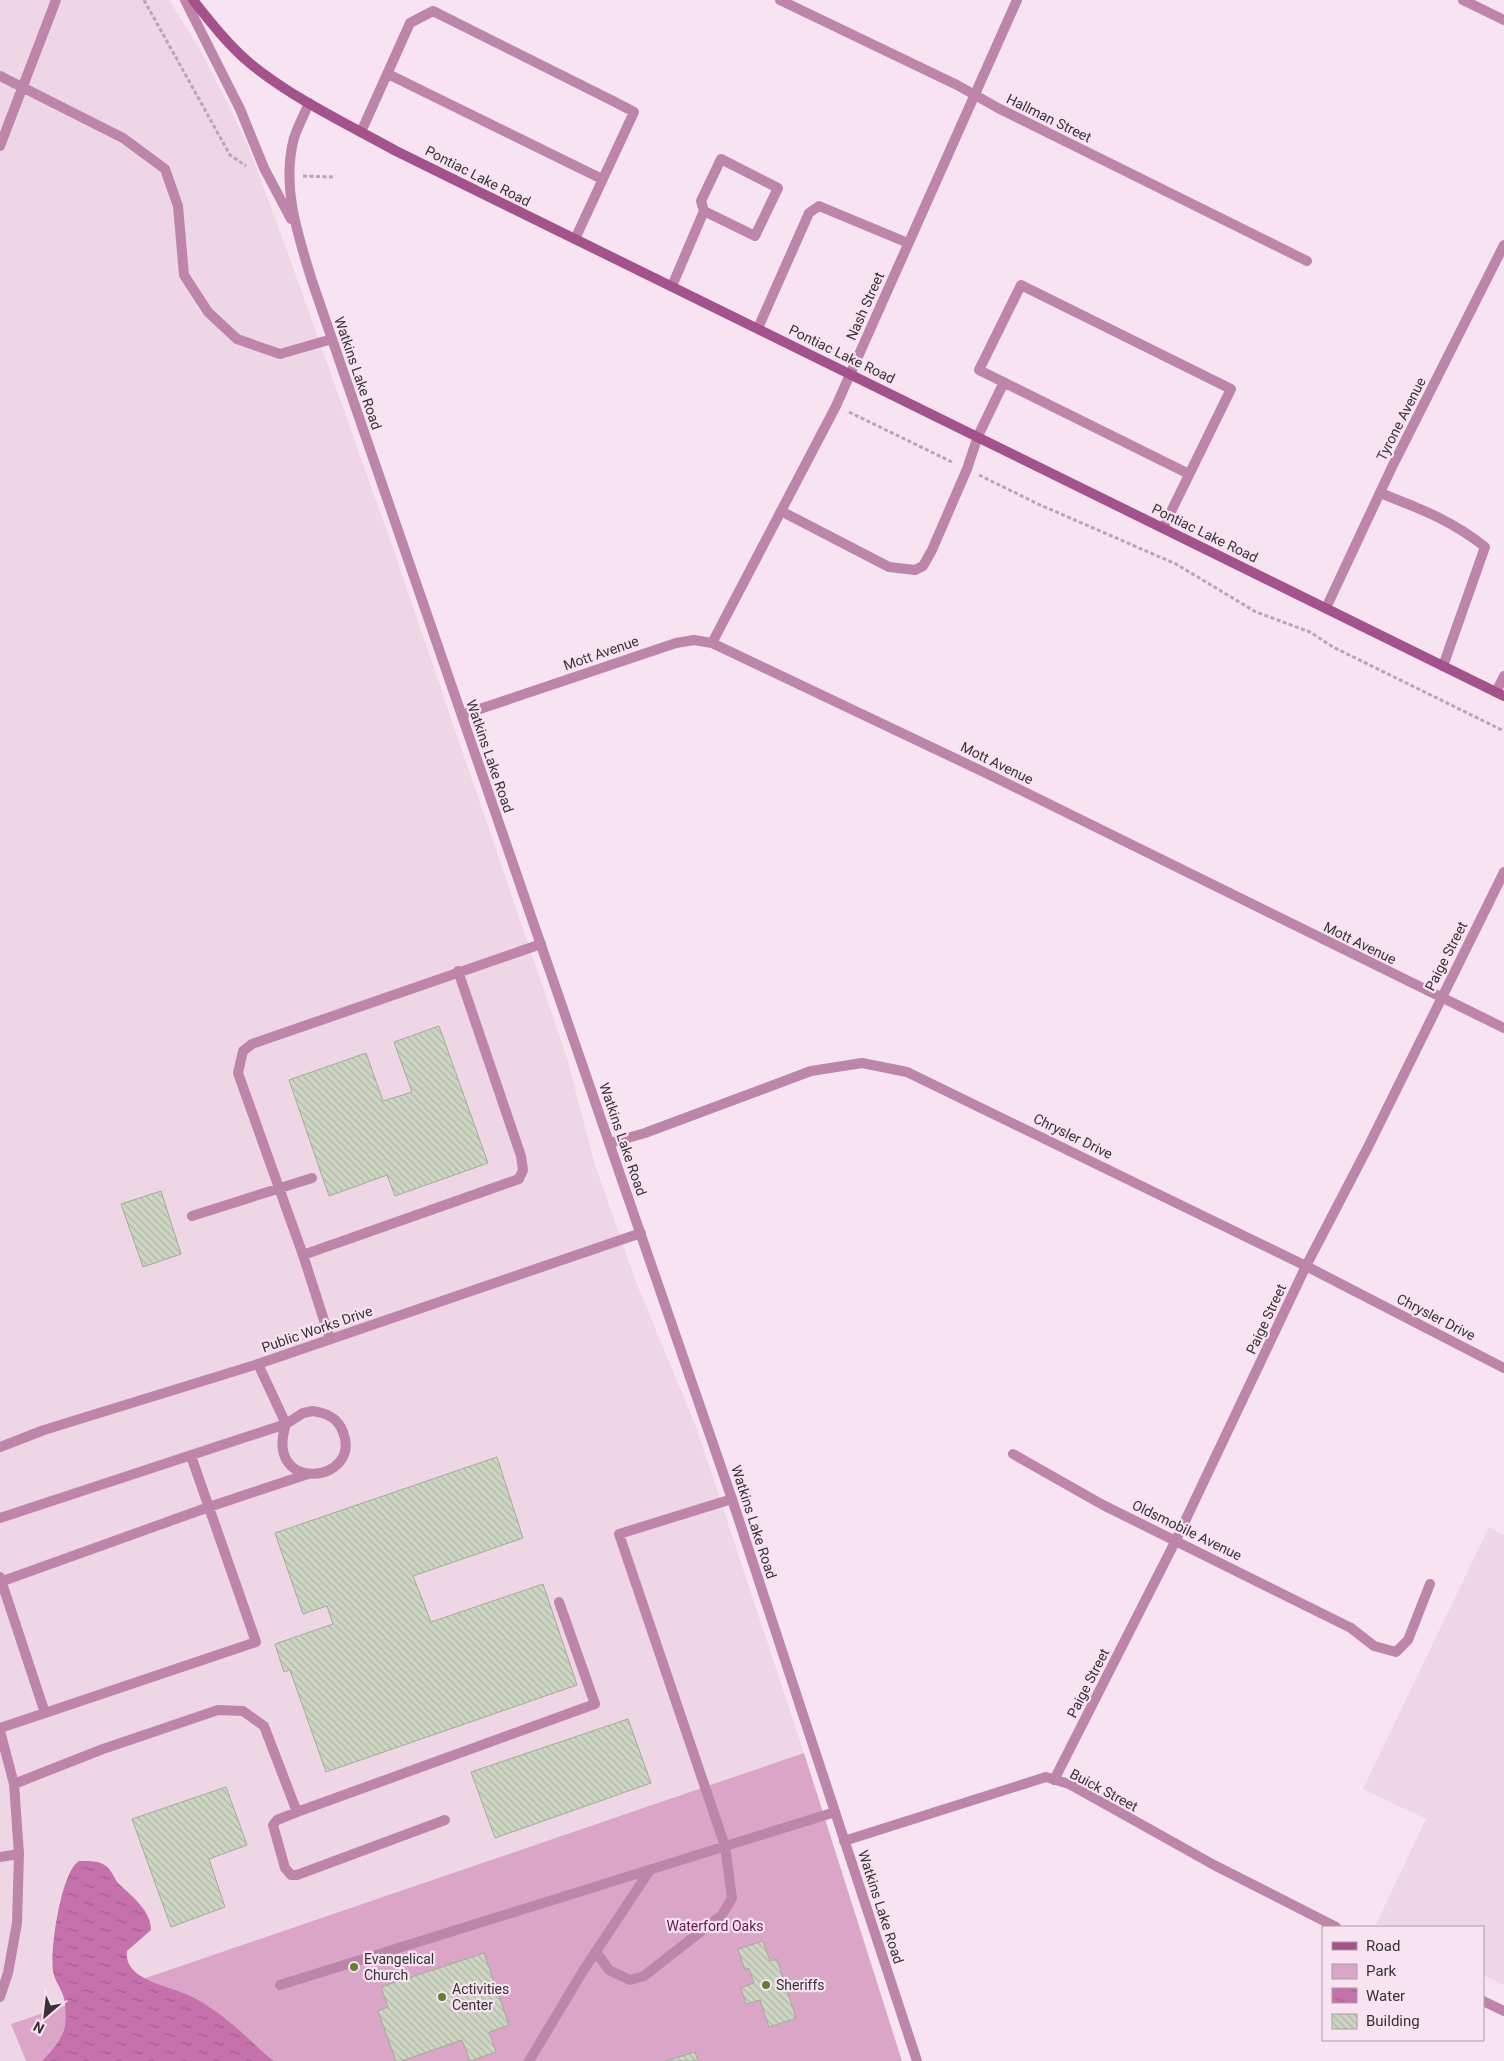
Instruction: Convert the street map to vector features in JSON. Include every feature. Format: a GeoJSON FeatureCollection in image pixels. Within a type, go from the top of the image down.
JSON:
{"type":"FeatureCollection","features":[{"type":"Feature","properties":{"kind":"main road","name":"Pontiac Lake Road"},"geometry":{"type":"LineString","coordinates":[[193,0],[224,37],[252,64],[309,103],[361,132],[1500,694]]}},
{"type":"Feature","properties":{"kind":"street"},"geometry":{"type":"LineString","coordinates":[[0,146],[56,0]]}},
{"type":"Feature","properties":{"kind":"street","name":"Watkins Lake Road"},"geometry":{"type":"LineString","coordinates":[[185,0],[240,109],[267,174],[296,228]]}},
{"type":"Feature","properties":{"kind":"street","name":"Hallman Street"},"geometry":{"type":"LineString","coordinates":[[780,0],[1307,261]]}},
{"type":"Feature","properties":{"kind":"street","name":"Nash Street"},"geometry":{"type":"LineString","coordinates":[[712,643],[836,406],[1017,0]]}},
{"type":"Feature","properties":{"kind":"street"},"geometry":{"type":"LineString","coordinates":[[1463,0],[1504,20]]}},
{"type":"Feature","properties":{"kind":"street"},"geometry":{"type":"LineString","coordinates":[[361,132],[410,23],[433,11],[634,112],[575,239]]}},
{"type":"Feature","properties":{"kind":"street"},"geometry":{"type":"LineString","coordinates":[[388,74],[602,179]]}},
{"type":"Feature","properties":{"kind":"street"},"geometry":{"type":"LineString","coordinates":[[0,76],[123,138],[164,169],[178,206],[184,275],[208,312],[237,339],[280,354],[332,339]]}},
{"type":"Feature","properties":{"kind":"street","name":"Watkins Lake Road"},"geometry":{"type":"LineString","coordinates":[[309,103],[295,137],[289,175],[291,202],[296,228],[332,339],[732,1499],[917,2061]]}},
{"type":"Feature","properties":{"kind":"street"},"geometry":{"type":"LineString","coordinates":[[672,286],[704,211],[701,201],[721,159],[778,188],[754,236],[704,211]]}},
{"type":"Feature","properties":{"kind":"street"},"geometry":{"type":"LineString","coordinates":[[758,328],[809,213],[819,206],[908,244]]}},
{"type":"Feature","properties":{"kind":"street","name":"Tyrone Avenue"},"geometry":{"type":"LineString","coordinates":[[1326,608],[1380,494],[1504,245]]}},
{"type":"Feature","properties":{"kind":"street"},"geometry":{"type":"LineString","coordinates":[[1163,528],[1231,389],[1021,285],[979,370],[1189,474]]}},
{"type":"Feature","properties":{"kind":"street"},"geometry":{"type":"LineString","coordinates":[[781,511],[890,567],[915,570],[923,566],[932,550],[967,469],[978,436],[1004,382]]}},
{"type":"Feature","properties":{"kind":"street"},"geometry":{"type":"LineString","coordinates":[[1380,494],[1440,516],[1468,533],[1485,547],[1443,666]]}},
{"type":"Feature","properties":{"kind":"street","name":"Mott Avenue"},"geometry":{"type":"LineString","coordinates":[[462,715],[676,643],[694,640],[712,643],[990,775],[1504,1028]]}},
{"type":"Feature","properties":{"kind":"street"},"geometry":{"type":"LineString","coordinates":[[1500,694],[1504,676]]}},
{"type":"Feature","properties":{"kind":"street","name":"Paige Street"},"geometry":{"type":"LineString","coordinates":[[1054,1780],[1176,1540],[1306,1266],[1368,1147],[1504,872]]}},
{"type":"Feature","properties":{"kind":"street"},"geometry":{"type":"LineString","coordinates":[[330,1339],[303,1255],[238,1073],[243,1051],[252,1044],[458,971],[541,944]]}},
{"type":"Feature","properties":{"kind":"street"},"geometry":{"type":"LineString","coordinates":[[303,1255],[518,1179],[523,1170],[521,1156],[458,971]]}},
{"type":"Feature","properties":{"kind":"street","name":"Chrysler Drive"},"geometry":{"type":"LineString","coordinates":[[610,1143],[645,1133],[811,1070],[862,1063],[907,1072],[1306,1266],[1504,1368]]}},
{"type":"Feature","properties":{"kind":"street"},"geometry":{"type":"LineString","coordinates":[[192,1216],[312,1178]]}},
{"type":"Feature","properties":{"kind":"street","name":"Public Works Drive"},"geometry":{"type":"LineString","coordinates":[[0,1447],[44,1430],[258,1364],[641,1233]]}},
{"type":"Feature","properties":{"kind":"street"},"geometry":{"type":"LineString","coordinates":[[0,1518],[286,1424],[303,1412],[324,1412],[333,1417],[340,1425],[344,1434],[345,1445],[343,1455],[329,1471],[319,1474],[308,1474],[298,1471],[284,1456],[282,1445],[286,1424],[258,1364]]}},
{"type":"Feature","properties":{"kind":"street","name":"Oldsmobile Avenue"},"geometry":{"type":"LineString","coordinates":[[1013,1454],[1103,1505],[1350,1628],[1374,1646],[1396,1652],[1408,1640],[1430,1584]]}},
{"type":"Feature","properties":{"kind":"street"},"geometry":{"type":"LineString","coordinates":[[0,1997],[17,1923],[20,1854],[14,1784],[0,1730],[256,1642],[190,1456]]}},
{"type":"Feature","properties":{"kind":"street"},"geometry":{"type":"LineString","coordinates":[[45,1713],[0,1580],[308,1474]]}},
{"type":"Feature","properties":{"kind":"street"},"geometry":{"type":"LineString","coordinates":[[596,1952],[609,1970],[630,1980],[644,1976],[722,1915],[732,1898],[725,1846],[619,1534],[732,1499]]}},
{"type":"Feature","properties":{"kind":"street"},"geometry":{"type":"LineString","coordinates":[[445,1820],[297,1875],[291,1875],[285,1868],[273,1824],[277,1820],[296,1812],[595,1704],[559,1602]]}},
{"type":"Feature","properties":{"kind":"street"},"geometry":{"type":"LineString","coordinates":[[14,1784],[103,1749],[218,1710],[243,1711],[264,1726],[296,1812]]}},
{"type":"Feature","properties":{"kind":"street","name":"Buick Street"},"geometry":{"type":"LineString","coordinates":[[844,1841],[1046,1777],[1069,1784],[1214,1865],[1334,1926]]}},
{"type":"Feature","properties":{"kind":"street"},"geometry":{"type":"LineString","coordinates":[[280,1985],[835,1812]]}},
{"type":"Feature","properties":{"kind":"street"},"geometry":{"type":"LineString","coordinates":[[0,1857],[20,1854]]}},
{"type":"Feature","properties":{"kind":"street"},"geometry":{"type":"LineString","coordinates":[[529,2061],[596,1952],[650,1870]]}},
{"type":"Feature","properties":{"kind":"street"},"geometry":{"type":"LineString","coordinates":[[1484,2001],[1504,2011]]}},
{"type":"Feature","properties":{"kind":"path"},"geometry":{"type":"LineString","coordinates":[[144,0],[230,155],[256,174],[267,174]]}},
{"type":"Feature","properties":{"kind":"path"},"geometry":{"type":"LineString","coordinates":[[289,175],[334,177]]}},
{"type":"Feature","properties":{"kind":"path"},"geometry":{"type":"LineString","coordinates":[[846,410],[1038,504],[1176,564],[1256,612],[1310,632],[1333,647],[1504,731]]}},
{"type":"Feature","properties":{"kind":"shaded area"},"geometry":{"type":"Polygon","coordinates":[[[0,0],[169,0],[202,53],[248,146],[395,554],[567,1058],[595,1165],[636,1282],[696,1427],[804,1753],[11,2024],[26,2061],[0,2061],[0,0]]]}},
{"type":"Feature","properties":{"kind":"shaded area"},"geometry":{"type":"Polygon","coordinates":[[[1489,1527],[1504,1535],[1504,1985],[1484,1975],[1484,1926],[1381,1926],[1376,1924],[1426,1819],[1363,1789],[1489,1527]]]}},
{"type":"Feature","properties":{"kind":"green space","name":"Waterford Oaks"},"geometry":{"type":"Polygon","coordinates":[[[804,1753],[902,2061],[26,2061],[11,2024],[804,1753]]]}},
{"type":"Feature","properties":{"kind":"water"},"geometry":{"type":"Polygon","coordinates":[[[79,1861],[97,1862],[106,1866],[118,1883],[140,1905],[148,1917],[151,1930],[127,1951],[128,1961],[132,1969],[149,1980],[195,1998],[208,2006],[274,2061],[42,2061],[59,2040],[65,2026],[64,1999],[53,1971],[53,1946],[62,1895],[73,1868],[79,1861]]]}},
{"type":"Feature","properties":{"kind":"building"},"geometry":{"type":"Polygon","coordinates":[[[439,1026],[488,1163],[395,1196],[387,1175],[329,1196],[289,1080],[366,1053],[383,1101],[412,1092],[394,1042],[439,1026]]]}},
{"type":"Feature","properties":{"kind":"building"},"geometry":{"type":"Polygon","coordinates":[[[161,1191],[181,1254],[143,1267],[121,1204],[161,1191]]]}},
{"type":"Feature","properties":{"kind":"building"},"geometry":{"type":"Polygon","coordinates":[[[497,1457],[523,1538],[413,1576],[431,1622],[543,1584],[577,1685],[326,1772],[290,1670],[284,1672],[275,1644],[333,1624],[327,1606],[303,1614],[275,1533],[497,1457]]]}},
{"type":"Feature","properties":{"kind":"building"},"geometry":{"type":"Polygon","coordinates":[[[628,1719],[651,1783],[495,1838],[471,1772],[628,1719]]]}},
{"type":"Feature","properties":{"kind":"building"},"geometry":{"type":"Polygon","coordinates":[[[226,1787],[247,1845],[209,1859],[225,1907],[171,1927],[132,1819],[226,1787]]]}},
{"type":"Feature","properties":{"kind":"building","name":"Sheriffs"},"geometry":{"type":"Polygon","coordinates":[[[763,1941],[770,1961],[777,1959],[796,2018],[769,2027],[760,2000],[746,2004],[741,1988],[754,1983],[749,1968],[745,1970],[738,1949],[763,1941]]]}},
{"type":"Feature","properties":{"kind":"building","name":"Activities Center"},"geometry":{"type":"Polygon","coordinates":[[[484,1953],[509,2025],[489,2032],[496,2052],[470,2061],[462,2040],[401,2061],[396,2061],[378,2011],[388,2007],[381,1987],[484,1953]]]}},
{"type":"Feature","properties":{"kind":"building"},"geometry":{"type":"Polygon","coordinates":[[[695,2052],[698,2061],[665,2061],[695,2052]]]}},
{"type":"Feature","properties":{"kind":"place","name":"Evangelical Church"},"geometry":{"type":"Point","coordinates":[354,1967]}},
{"type":"Feature","properties":{"kind":"place","name":"Sheriffs"},"geometry":{"type":"Point","coordinates":[766,1985]}},
{"type":"Feature","properties":{"kind":"place","name":"Activities Center"},"geometry":{"type":"Point","coordinates":[442,1997]}}]}
